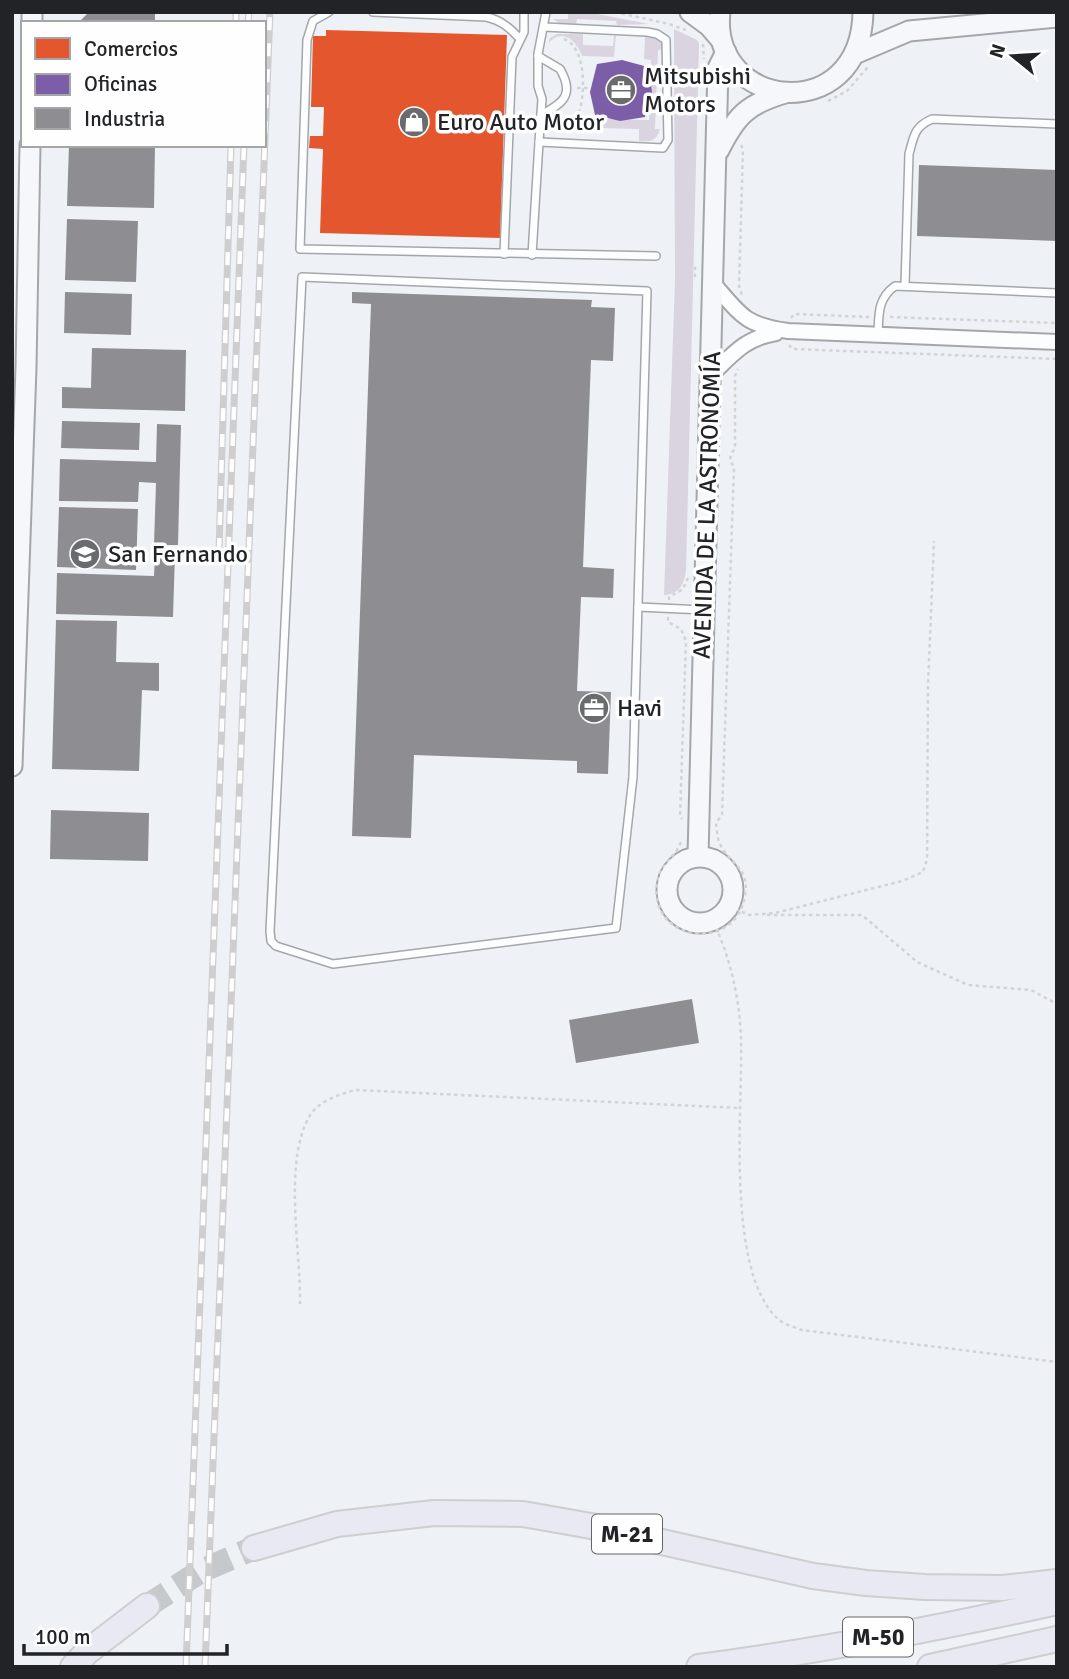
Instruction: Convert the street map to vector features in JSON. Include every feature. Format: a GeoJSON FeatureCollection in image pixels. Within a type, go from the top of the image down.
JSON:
{"type":"FeatureCollection","features":[{"type":"Feature","properties":{"kind":"highway","name":"M-21"},"geometry":{"type":"LineString","coordinates":[[254,1548],[337,1524],[434,1513],[523,1514],[592,1526],[813,1576],[866,1583],[1002,1588],[1057,1582]]}},
{"type":"Feature","properties":{"kind":"highway","name":"M-50"},"geometry":{"type":"LineString","coordinates":[[699,1667],[978,1619],[1057,1602]]}},
{"type":"Feature","properties":{"kind":"highway"},"geometry":{"type":"LineString","coordinates":[[73,1667],[87,1652],[147,1606]]}},
{"type":"Feature","properties":{"kind":"highway","name":"M-50"},"geometry":{"type":"LineString","coordinates":[[930,1667],[1057,1639]]}},
{"type":"Feature","properties":{"kind":"street"},"geometry":{"type":"LineString","coordinates":[[690,12],[709,26],[717,44],[746,78],[765,89],[785,93]]}},
{"type":"Feature","properties":{"kind":"street","name":"AVENIDA DE LA ASTRONOMÍA"},"geometry":{"type":"LineString","coordinates":[[698,856],[717,154],[717,44],[720,12]]}},
{"type":"Feature","properties":{"kind":"street"},"geometry":{"type":"LineString","coordinates":[[863,12],[864,58],[909,31],[1057,17]]}},
{"type":"Feature","properties":{"kind":"street","name":"AVENIDA DE LA ASTRONOMÍA"},"geometry":{"type":"LineString","coordinates":[[717,154],[730,127],[744,111],[763,99],[785,93],[806,92],[824,86],[864,58]]}},
{"type":"Feature","properties":{"kind":"street"},"geometry":{"type":"LineString","coordinates":[[12,766],[15,613],[24,438],[19,374],[30,147]]}},
{"type":"Feature","properties":{"kind":"street"},"geometry":{"type":"LineString","coordinates":[[713,283],[746,320],[762,327],[878,336],[1057,342]]}},
{"type":"Feature","properties":{"kind":"street"},"geometry":{"type":"LineString","coordinates":[[711,375],[744,344],[760,336],[788,331]]}},
{"type":"Feature","properties":{"kind":"street"},"geometry":{"type":"LineString","coordinates":[[12,421],[24,438]]}},
{"type":"Feature","properties":{"kind":"street"},"geometry":{"type":"LineString","coordinates":[[689,858],[712,858],[729,872],[734,885],[735,909],[722,915],[716,926],[694,923],[677,914],[668,897],[667,888],[673,869],[689,858]]}},
{"type":"Feature","properties":{"kind":"lane"},"geometry":{"type":"LineString","coordinates":[[329,12],[313,21],[307,40],[300,249],[656,256]]}},
{"type":"Feature","properties":{"kind":"lane"},"geometry":{"type":"LineString","coordinates":[[373,12],[486,16],[508,26],[520,39]]}},
{"type":"Feature","properties":{"kind":"lane"},"geometry":{"type":"LineString","coordinates":[[504,254],[512,57],[524,32],[524,12]]}},
{"type":"Feature","properties":{"kind":"lane"},"geometry":{"type":"LineString","coordinates":[[532,254],[541,115],[538,57],[546,12]]}},
{"type":"Feature","properties":{"kind":"lane"},"geometry":{"type":"LineString","coordinates":[[540,142],[663,148],[668,140],[666,40],[657,34],[646,32],[544,27]]}},
{"type":"Feature","properties":{"kind":"lane"},"geometry":{"type":"LineString","coordinates":[[538,57],[560,69],[567,87],[561,105],[541,115]]}},
{"type":"Feature","properties":{"kind":"lane"},"geometry":{"type":"LineString","coordinates":[[905,285],[909,154],[921,124],[932,119],[1057,124]]}},
{"type":"Feature","properties":{"kind":"lane"},"geometry":{"type":"LineString","coordinates":[[302,277],[648,291],[638,607],[633,777],[616,928],[333,964],[276,946],[271,941],[302,277]]}},
{"type":"Feature","properties":{"kind":"lane"},"geometry":{"type":"LineString","coordinates":[[878,336],[878,317],[885,293],[895,286],[1057,293]]}},
{"type":"Feature","properties":{"kind":"lane"},"geometry":{"type":"LineString","coordinates":[[638,607],[705,610]]}},
{"type":"Feature","properties":{"kind":"path"},"geometry":{"type":"LineString","coordinates":[[615,12],[669,24],[693,33]]}},
{"type":"Feature","properties":{"kind":"path"},"geometry":{"type":"LineString","coordinates":[[704,65],[717,44]]}},
{"type":"Feature","properties":{"kind":"path"},"geometry":{"type":"LineString","coordinates":[[826,102],[847,90],[864,58]]}},
{"type":"Feature","properties":{"kind":"path"},"geometry":{"type":"LineString","coordinates":[[740,142],[743,149],[739,286],[748,303]]}},
{"type":"Feature","properties":{"kind":"path"},"geometry":{"type":"LineString","coordinates":[[1057,324],[793,314],[788,331],[792,349],[1057,359]]}},
{"type":"Feature","properties":{"kind":"path"},"geometry":{"type":"LineString","coordinates":[[682,837],[680,845],[666,860],[659,873],[656,893],[659,906],[668,922],[691,933],[716,926],[727,927],[745,895],[746,883],[742,871],[718,842],[716,823],[722,815],[734,467],[730,454],[735,449],[736,376],[741,362]]}},
{"type":"Feature","properties":{"kind":"path"},"geometry":{"type":"LineString","coordinates":[[749,915],[775,913],[902,881],[923,872],[927,859],[928,686],[934,541]]}},
{"type":"Feature","properties":{"kind":"path"},"geometry":{"type":"LineString","coordinates":[[668,621],[681,629],[686,642],[680,816],[684,822]]}},
{"type":"Feature","properties":{"kind":"path"},"geometry":{"type":"LineString","coordinates":[[735,909],[749,915],[862,915],[917,962],[968,985],[1031,990],[1057,1004]]}},
{"type":"Feature","properties":{"kind":"path"},"geometry":{"type":"LineString","coordinates":[[716,926],[725,948],[741,1037],[739,1108],[742,1218],[749,1264],[759,1292],[778,1319],[802,1330],[1057,1362]]}},
{"type":"Feature","properties":{"kind":"path"},"geometry":{"type":"LineString","coordinates":[[300,1304],[297,1148],[310,1115],[331,1097],[355,1090],[739,1108]]}},
{"type":"Feature","properties":{"kind":"shaded area"},"geometry":{"type":"Polygon","coordinates":[[[568,12],[587,12],[649,24],[617,25],[616,21],[577,19],[576,24],[559,23],[553,19],[568,19],[568,12]]]}},
{"type":"Feature","properties":{"kind":"shaded area"},"geometry":{"type":"Polygon","coordinates":[[[674,29],[697,40],[699,44],[686,571],[680,588],[664,595],[675,280],[674,29]]]}},
{"type":"Feature","properties":{"kind":"shaded area"},"geometry":{"type":"Polygon","coordinates":[[[557,34],[583,34],[583,45],[613,46],[616,35],[614,57],[582,56],[576,45],[563,36],[558,36],[548,44],[550,38],[557,34]]]}},
{"type":"Feature","properties":{"kind":"shaded area"},"geometry":{"type":"Polygon","coordinates":[[[645,37],[660,41],[663,49],[658,50],[655,129],[660,129],[650,141],[639,141],[639,129],[600,128],[600,119],[649,120],[651,60],[644,59],[645,37]]]}},
{"type":"Feature","properties":{"kind":"building: Comercios","name":"Euro Auto Motor"},"geometry":{"type":"Polygon","coordinates":[[[326,30],[507,35],[500,238],[320,233],[323,149],[309,148],[310,136],[323,136],[324,107],[311,107],[313,36],[326,36],[326,30]]]}},
{"type":"Feature","properties":{"kind":"building: Oficinas","name":"Mitsubishi Motors"},"geometry":{"type":"Polygon","coordinates":[[[622,60],[648,67],[652,92],[645,117],[620,121],[595,115],[590,92],[597,64],[622,60]]]}},
{"type":"Feature","properties":{"kind":"building: Industria"},"geometry":{"type":"Polygon","coordinates":[[[89,12],[155,12],[155,21],[80,21],[89,12]]]}},
{"type":"Feature","properties":{"kind":"building: Industria"},"geometry":{"type":"Polygon","coordinates":[[[69,147],[155,147],[154,208],[67,206],[69,147]]]}},
{"type":"Feature","properties":{"kind":"building: Industria"},"geometry":{"type":"Polygon","coordinates":[[[919,165],[1057,170],[1057,241],[917,236],[919,165]]]}},
{"type":"Feature","properties":{"kind":"building: Industria"},"geometry":{"type":"Polygon","coordinates":[[[67,219],[138,221],[136,282],[65,280],[67,219]]]}},
{"type":"Feature","properties":{"kind":"building: Industria"},"geometry":{"type":"Polygon","coordinates":[[[65,292],[132,294],[131,335],[64,333],[65,292]]]}},
{"type":"Feature","properties":{"kind":"building: Industria"},"geometry":{"type":"Polygon","coordinates":[[[352,292],[592,300],[591,307],[615,308],[613,361],[591,360],[583,567],[614,569],[613,598],[581,597],[577,691],[611,692],[608,774],[577,773],[577,761],[414,755],[411,838],[352,836],[371,304],[352,303],[352,292]]]}},
{"type":"Feature","properties":{"kind":"building: Industria"},"geometry":{"type":"Polygon","coordinates":[[[92,348],[186,350],[185,411],[62,408],[62,387],[91,388],[92,348]]]}},
{"type":"Feature","properties":{"kind":"building: Industria"},"geometry":{"type":"Polygon","coordinates":[[[62,421],[140,423],[139,450],[61,448],[62,421]]]}},
{"type":"Feature","properties":{"kind":"building: Industria"},"geometry":{"type":"Polygon","coordinates":[[[157,424],[181,425],[178,545],[154,545],[156,483],[139,482],[138,502],[59,501],[60,459],[156,462],[157,424]]]}},
{"type":"Feature","properties":{"kind":"building: Industria"},"geometry":{"type":"Polygon","coordinates":[[[59,507],[138,509],[136,570],[57,567],[59,507]]]}},
{"type":"Feature","properties":{"kind":"building: Industria"},"geometry":{"type":"Polygon","coordinates":[[[155,553],[175,553],[173,617],[56,614],[57,573],[154,576],[155,553]]]}},
{"type":"Feature","properties":{"kind":"building: Industria"},"geometry":{"type":"Polygon","coordinates":[[[56,620],[117,621],[116,662],[159,663],[159,691],[142,690],[139,771],[52,769],[56,620]]]}},
{"type":"Feature","properties":{"kind":"building: Industria"},"geometry":{"type":"Polygon","coordinates":[[[51,810],[149,813],[148,861],[50,859],[51,810]]]}},
{"type":"Feature","properties":{"kind":"building: Industria"},"geometry":{"type":"Polygon","coordinates":[[[692,999],[699,1043],[576,1063],[569,1020],[692,999]]]}},
{"type":"Feature","properties":{"kind":"tunnel"},"geometry":{"type":"LineString","coordinates":[[147,1606],[201,1571],[254,1548]]}},
{"type":"Feature","properties":{"kind":"railway"},"geometry":{"type":"LineString","coordinates":[[236,12],[236,21]]}},
{"type":"Feature","properties":{"kind":"railway"},"geometry":{"type":"LineString","coordinates":[[248,21],[249,12]]}},
{"type":"Feature","properties":{"kind":"railway"},"geometry":{"type":"LineString","coordinates":[[266,114],[270,12]]}},
{"type":"Feature","properties":{"kind":"railway"},"geometry":{"type":"LineString","coordinates":[[219,551],[231,147]]}},
{"type":"Feature","properties":{"kind":"railway"},"geometry":{"type":"LineString","coordinates":[[186,1667],[244,147]]}},
{"type":"Feature","properties":{"kind":"railway"},"geometry":{"type":"LineString","coordinates":[[205,1667],[265,147]]}},
{"type":"Feature","properties":{"kind":"place","name":"Mitsubishi Motors"},"geometry":{"type":"Point","coordinates":[621,90]}},
{"type":"Feature","properties":{"kind":"place","name":"Euro Auto Motor"},"geometry":{"type":"Point","coordinates":[414,122]}},
{"type":"Feature","properties":{"kind":"place","name":"San Fernando"},"geometry":{"type":"Point","coordinates":[85,554]}},
{"type":"Feature","properties":{"kind":"place","name":"Havi"},"geometry":{"type":"Point","coordinates":[594,708]}}]}
